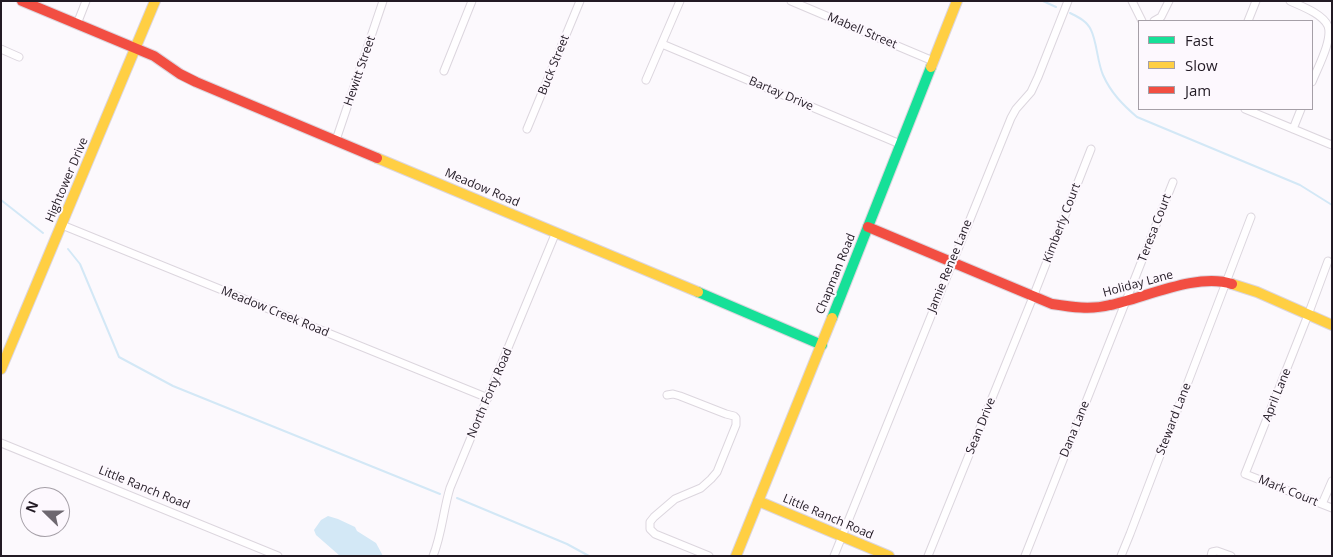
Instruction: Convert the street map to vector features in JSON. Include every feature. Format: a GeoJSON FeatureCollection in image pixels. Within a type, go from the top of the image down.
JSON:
{"type":"FeatureCollection","features":[{"type":"Feature","properties":{"kind":"street"},"geometry":{"type":"LineString","coordinates":[[22,1],[136,48]]}},
{"type":"Feature","properties":{"kind":"street"},"geometry":{"type":"LineString","coordinates":[[77,24],[86,1]]}},
{"type":"Feature","properties":{"kind":"street","name":"Hightower Drive"},"geometry":{"type":"LineString","coordinates":[[1,368],[155,1]]}},
{"type":"Feature","properties":{"kind":"street","name":"Hewitt Street"},"geometry":{"type":"LineString","coordinates":[[336,140],[383,1]]}},
{"type":"Feature","properties":{"kind":"street"},"geometry":{"type":"LineString","coordinates":[[444,71],[472,1]]}},
{"type":"Feature","properties":{"kind":"street","name":"Buck Street"},"geometry":{"type":"LineString","coordinates":[[527,129],[580,1]]}},
{"type":"Feature","properties":{"kind":"street"},"geometry":{"type":"LineString","coordinates":[[646,80],[680,1]]}},
{"type":"Feature","properties":{"kind":"street","name":"Mabell Street"},"geometry":{"type":"LineString","coordinates":[[790,1],[932,61]]}},
{"type":"Feature","properties":{"kind":"street","name":"Chapman Road"},"geometry":{"type":"LineString","coordinates":[[736,556],[822,345],[957,1]]}},
{"type":"Feature","properties":{"kind":"street","name":"Jamie Renee Lane"},"geometry":{"type":"LineString","coordinates":[[834,556],[1011,118],[1016,109],[1031,92],[1068,1]]}},
{"type":"Feature","properties":{"kind":"street"},"geometry":{"type":"LineString","coordinates":[[1132,1],[1142,20]]}},
{"type":"Feature","properties":{"kind":"street"},"geometry":{"type":"LineString","coordinates":[[1156,20],[1161,17],[1169,1]]}},
{"type":"Feature","properties":{"kind":"street"},"geometry":{"type":"LineString","coordinates":[[1248,20],[1256,1]]}},
{"type":"Feature","properties":{"kind":"street"},"geometry":{"type":"LineString","coordinates":[[1290,1],[1315,13],[1328,26],[1327,45],[1313,80]]}},
{"type":"Feature","properties":{"kind":"street","name":"Bartay Drive"},"geometry":{"type":"LineString","coordinates":[[662,44],[900,144]]}},
{"type":"Feature","properties":{"kind":"street","name":"Meadow Road"},"geometry":{"type":"LineString","coordinates":[[136,48],[154,56],[180,74],[196,82],[822,345]]}},
{"type":"Feature","properties":{"kind":"street"},"geometry":{"type":"LineString","coordinates":[[1,50],[19,57]]}},
{"type":"Feature","properties":{"kind":"street"},"geometry":{"type":"LineString","coordinates":[[1248,110],[1332,145]]}},
{"type":"Feature","properties":{"kind":"street"},"geometry":{"type":"LineString","coordinates":[[1293,128],[1301,110]]}},
{"type":"Feature","properties":{"kind":"street","name":"Kimberly Court"},"geometry":{"type":"LineString","coordinates":[[1033,297],[1091,149]]}},
{"type":"Feature","properties":{"kind":"street","name":"Teresa Court"},"geometry":{"type":"LineString","coordinates":[[1126,302],[1173,182]]}},
{"type":"Feature","properties":{"kind":"street","name":"Steward Lane"},"geometry":{"type":"LineString","coordinates":[[1121,556],[1251,217]]}},
{"type":"Feature","properties":{"kind":"street","name":"Meadow Creek Road"},"geometry":{"type":"LineString","coordinates":[[62,225],[488,398]]}},
{"type":"Feature","properties":{"kind":"street","name":"Holiday Lane"},"geometry":{"type":"LineString","coordinates":[[868,227],[1052,304],[1074,308],[1108,306],[1182,285],[1200,282],[1227,282],[1257,292],[1332,325]]}},
{"type":"Feature","properties":{"kind":"street","name":"North Forty Road"},"geometry":{"type":"LineString","coordinates":[[434,556],[450,488],[556,232]]}},
{"type":"Feature","properties":{"kind":"street","name":"April Lane"},"geometry":{"type":"LineString","coordinates":[[1245,474],[1328,261]]}},
{"type":"Feature","properties":{"kind":"street","name":"Sean Drive"},"geometry":{"type":"LineString","coordinates":[[928,556],[1033,297]]}},
{"type":"Feature","properties":{"kind":"street","name":"Dana Lane"},"geometry":{"type":"LineString","coordinates":[[1025,556],[1126,302]]}},
{"type":"Feature","properties":{"kind":"street"},"geometry":{"type":"LineString","coordinates":[[667,395],[680,396],[736,418],[736,425],[717,472],[712,479],[702,488],[675,500],[650,522],[650,529],[655,534],[709,556]]}},
{"type":"Feature","properties":{"kind":"street","name":"Little Ranch Road"},"geometry":{"type":"LineString","coordinates":[[1,443],[278,556]]}},
{"type":"Feature","properties":{"kind":"street","name":"Mark Court"},"geometry":{"type":"LineString","coordinates":[[1245,474],[1332,508]]}},
{"type":"Feature","properties":{"kind":"street"},"geometry":{"type":"LineString","coordinates":[[1322,504],[1332,481]]}},
{"type":"Feature","properties":{"kind":"street","name":"Little Ranch Road"},"geometry":{"type":"LineString","coordinates":[[758,501],[889,556]]}},
{"type":"Feature","properties":{"kind":"street"},"geometry":{"type":"LineString","coordinates":[[1211,554],[1217,551],[1231,556]]}},
{"type":"Feature","properties":{"kind":"water"},"geometry":{"type":"Polygon","coordinates":[[[328,516],[355,527],[357,531],[376,543],[383,556],[340,556],[316,535],[314,530],[321,520],[328,516]]]}},
{"type":"Feature","properties":{"kind":"waterway"},"geometry":{"type":"LineString","coordinates":[[1043,1],[1056,7]]}},
{"type":"Feature","properties":{"kind":"waterway"},"geometry":{"type":"LineString","coordinates":[[1070,13],[1089,27],[1095,40],[1101,70],[1106,81],[1118,98],[1137,117],[1300,185],[1332,205]]}},
{"type":"Feature","properties":{"kind":"waterway"},"geometry":{"type":"LineString","coordinates":[[1,200],[43,233]]}},
{"type":"Feature","properties":{"kind":"waterway"},"geometry":{"type":"LineString","coordinates":[[68,249],[80,264],[119,357],[173,386],[440,494]]}},
{"type":"Feature","properties":{"kind":"waterway"},"geometry":{"type":"LineString","coordinates":[[457,498],[567,544],[589,556]]}},
{"type":"Feature","properties":{"kind":"traffic: fast"},"geometry":{"type":"LineString","coordinates":[[832,318],[931,67]]}},
{"type":"Feature","properties":{"kind":"traffic: fast"},"geometry":{"type":"LineString","coordinates":[[698,292],[822,345]]}},
{"type":"Feature","properties":{"kind":"traffic: slow"},"geometry":{"type":"LineString","coordinates":[[1,369],[155,1]]}},
{"type":"Feature","properties":{"kind":"traffic: slow"},"geometry":{"type":"LineString","coordinates":[[931,67],[957,1]]}},
{"type":"Feature","properties":{"kind":"traffic: slow"},"geometry":{"type":"LineString","coordinates":[[377,158],[698,292]]}},
{"type":"Feature","properties":{"kind":"traffic: slow"},"geometry":{"type":"LineString","coordinates":[[1232,284],[1257,292],[1332,325]]}},
{"type":"Feature","properties":{"kind":"traffic: slow"},"geometry":{"type":"LineString","coordinates":[[736,556],[832,318]]}},
{"type":"Feature","properties":{"kind":"traffic: slow"},"geometry":{"type":"LineString","coordinates":[[758,501],[889,556]]}},
{"type":"Feature","properties":{"kind":"traffic: jam"},"geometry":{"type":"LineString","coordinates":[[22,1],[154,56],[180,74],[196,82],[377,158]]}},
{"type":"Feature","properties":{"kind":"traffic: jam"},"geometry":{"type":"LineString","coordinates":[[868,227],[1052,304],[1088,308],[1103,307],[1171,287],[1203,281],[1218,281],[1232,284]]}}]}
